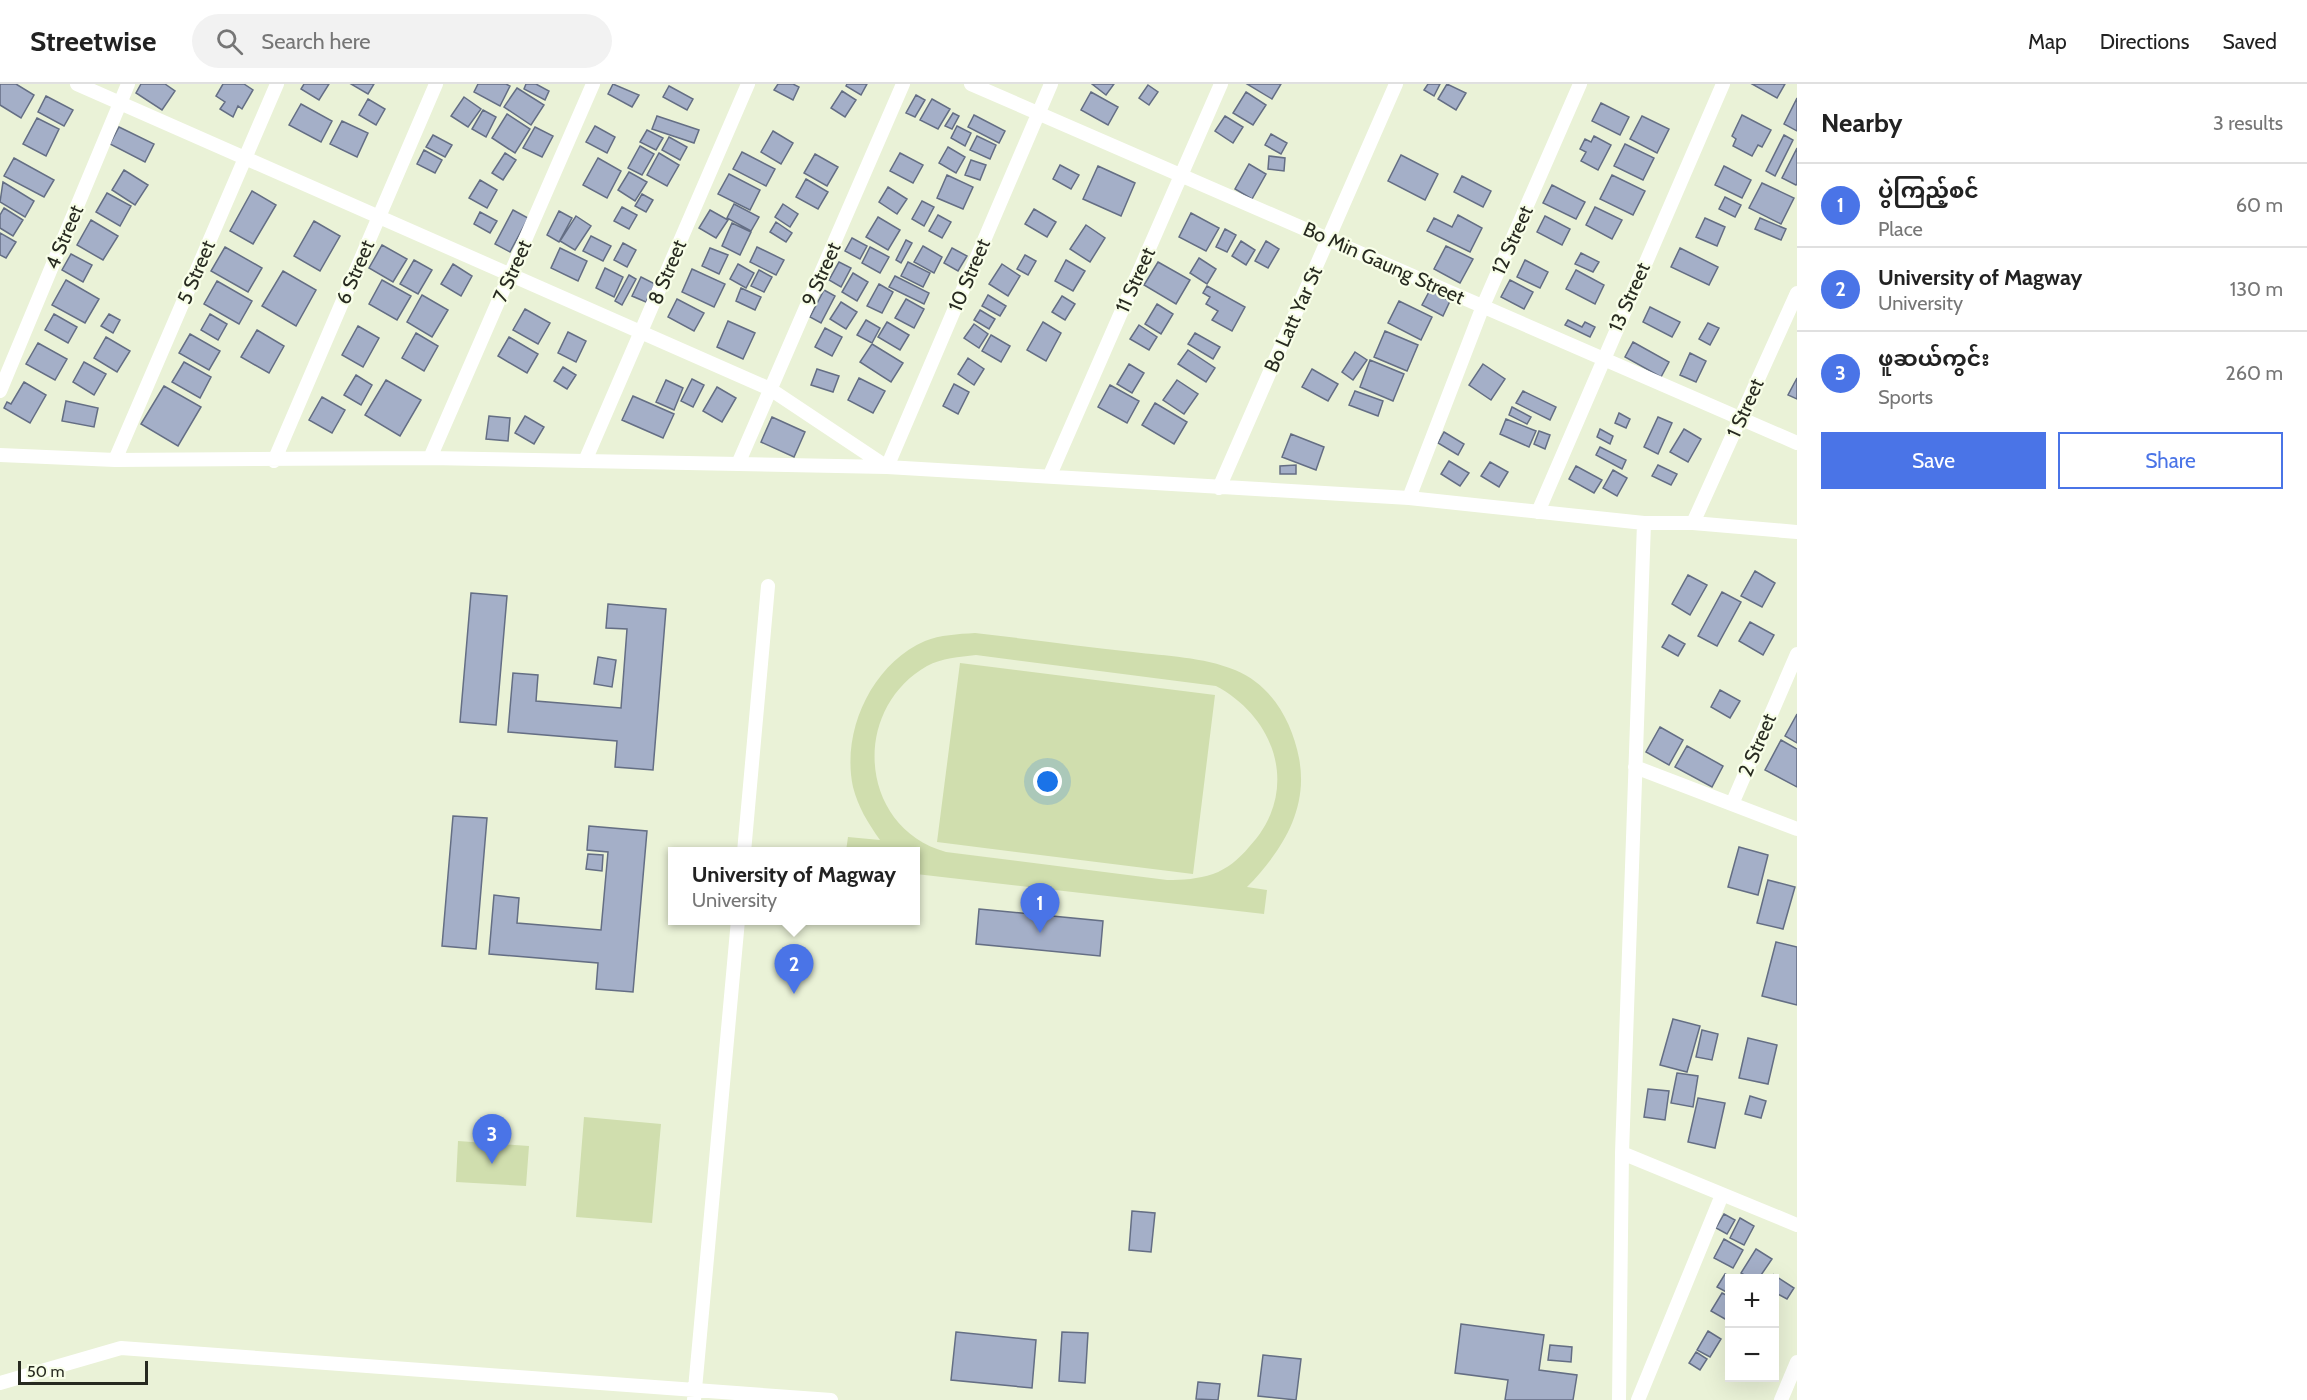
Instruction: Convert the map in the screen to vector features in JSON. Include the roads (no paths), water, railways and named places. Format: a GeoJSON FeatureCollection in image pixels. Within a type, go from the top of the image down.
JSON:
{"type":"FeatureCollection","features":[{"type":"Feature","properties":{"kind":"street"},"geometry":{"type":"LineString","coordinates":[[77,84],[770,389],[887,466]]}},
{"type":"Feature","properties":{"kind":"street","name":"4 Street"},"geometry":{"type":"LineString","coordinates":[[0,391],[128,84]]}},
{"type":"Feature","properties":{"kind":"street","name":"5 Street"},"geometry":{"type":"LineString","coordinates":[[116,460],[277,84]]}},
{"type":"Feature","properties":{"kind":"street","name":"6 Street"},"geometry":{"type":"LineString","coordinates":[[274,461],[436,84]]}},
{"type":"Feature","properties":{"kind":"street","name":"7 Street"},"geometry":{"type":"LineString","coordinates":[[430,458],[593,84]]}},
{"type":"Feature","properties":{"kind":"street","name":"8 Street"},"geometry":{"type":"LineString","coordinates":[[585,461],[748,84]]}},
{"type":"Feature","properties":{"kind":"street","name":"9 Street"},"geometry":{"type":"LineString","coordinates":[[738,464],[903,84]]}},
{"type":"Feature","properties":{"kind":"street","name":"Bo Min Gaung Street"},"geometry":{"type":"LineString","coordinates":[[971,84],[1797,443]]}},
{"type":"Feature","properties":{"kind":"street","name":"10 Street"},"geometry":{"type":"LineString","coordinates":[[887,466],[1051,84]]}},
{"type":"Feature","properties":{"kind":"street","name":"11 Street"},"geometry":{"type":"LineString","coordinates":[[1050,475],[1221,84]]}},
{"type":"Feature","properties":{"kind":"street","name":"Bo Latt Yar St"},"geometry":{"type":"LineString","coordinates":[[1219,488],[1396,84]]}},
{"type":"Feature","properties":{"kind":"street","name":"12 Street"},"geometry":{"type":"LineString","coordinates":[[1409,498],[1483,306],[1580,84]]}},
{"type":"Feature","properties":{"kind":"street","name":"13 Street"},"geometry":{"type":"LineString","coordinates":[[1538,512],[1602,358],[1724,84]]}},
{"type":"Feature","properties":{"kind":"street","name":"1 Street"},"geometry":{"type":"LineString","coordinates":[[1693,523],[1797,293]]}},
{"type":"Feature","properties":{"kind":"street"},"geometry":{"type":"LineString","coordinates":[[0,455],[116,460],[274,461],[430,458],[887,466],[1409,498],[1644,523],[1693,523],[1797,532]]}},
{"type":"Feature","properties":{"kind":"street"},"geometry":{"type":"LineString","coordinates":[[1619,1400],[1622,1154],[1644,523]]}},
{"type":"Feature","properties":{"kind":"street"},"geometry":{"type":"LineString","coordinates":[[744,847],[768,586]]}},
{"type":"Feature","properties":{"kind":"street","name":"2 Street"},"geometry":{"type":"LineString","coordinates":[[1732,804],[1797,654]]}},
{"type":"Feature","properties":{"kind":"street"},"geometry":{"type":"LineString","coordinates":[[1635,767],[1797,829]]}},
{"type":"Feature","properties":{"kind":"street"},"geometry":{"type":"LineString","coordinates":[[695,1395],[738,925]]}},
{"type":"Feature","properties":{"kind":"street"},"geometry":{"type":"LineString","coordinates":[[1622,1154],[1797,1225]]}},
{"type":"Feature","properties":{"kind":"street"},"geometry":{"type":"LineString","coordinates":[[1638,1400],[1722,1195]]}},
{"type":"Feature","properties":{"kind":"street"},"geometry":{"type":"LineString","coordinates":[[0,1383],[121,1348],[695,1395],[831,1400]]}},
{"type":"Feature","properties":{"kind":"street"},"geometry":{"type":"LineString","coordinates":[[1781,1400],[1797,1362]]}},
{"type":"Feature","properties":{"kind":"place","name":"ပွဲကြည့်စင်"},"geometry":{"type":"Point","coordinates":[1040,933]}},
{"type":"Feature","properties":{"kind":"place","name":"University of Magway"},"geometry":{"type":"Point","coordinates":[794,994]}},
{"type":"Feature","properties":{"kind":"place","name":"ဖူဆယ်ကွင်း"},"geometry":{"type":"Point","coordinates":[492,1164]}}]}
